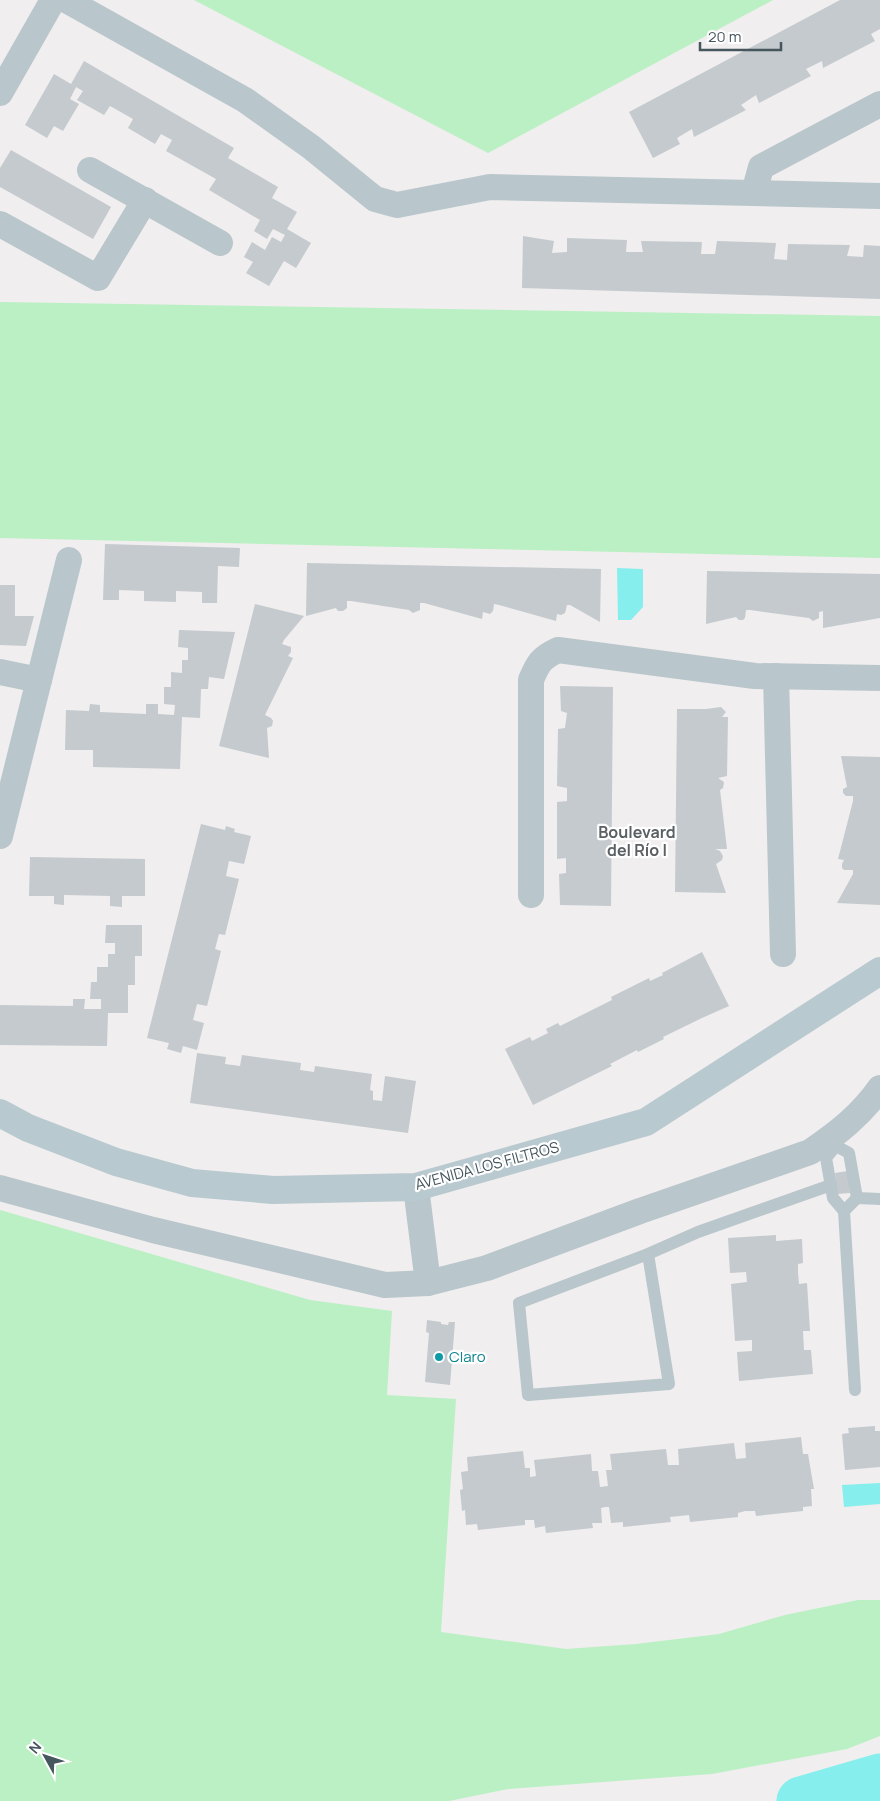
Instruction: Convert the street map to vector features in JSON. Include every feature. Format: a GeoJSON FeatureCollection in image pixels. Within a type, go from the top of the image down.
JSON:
{"type":"FeatureCollection","features":[{"type":"Feature","properties":{"kind":"main road","name":"AVENIDA LOS FILTROS"},"geometry":{"type":"LineString","coordinates":[[0,1113],[28,1128],[116,1162],[192,1183],[273,1190],[416,1187],[646,1122],[880,971]]}},
{"type":"Feature","properties":{"kind":"street"},"geometry":{"type":"LineString","coordinates":[[0,93],[53,0]]}},
{"type":"Feature","properties":{"kind":"street"},"geometry":{"type":"LineString","coordinates":[[66,0],[245,100],[311,147],[375,199],[397,205],[490,188],[880,196]]}},
{"type":"Feature","properties":{"kind":"street"},"geometry":{"type":"LineString","coordinates":[[754,193],[762,167],[880,104]]}},
{"type":"Feature","properties":{"kind":"street"},"geometry":{"type":"LineString","coordinates":[[90,170],[220,243]]}},
{"type":"Feature","properties":{"kind":"street"},"geometry":{"type":"LineString","coordinates":[[0,224],[98,278],[145,200]]}},
{"type":"Feature","properties":{"kind":"street"},"geometry":{"type":"LineString","coordinates":[[0,836],[69,560]]}},
{"type":"Feature","properties":{"kind":"street"},"geometry":{"type":"LineString","coordinates":[[531,895],[531,680],[537,664],[546,655],[558,650],[755,676],[880,678]]}},
{"type":"Feature","properties":{"kind":"street"},"geometry":{"type":"LineString","coordinates":[[0,672],[39,680]]}},
{"type":"Feature","properties":{"kind":"street"},"geometry":{"type":"LineString","coordinates":[[776,676],[783,954]]}},
{"type":"Feature","properties":{"kind":"street"},"geometry":{"type":"LineString","coordinates":[[0,1188],[153,1230],[385,1285],[428,1283],[487,1268],[640,1211],[810,1152],[835,1140],[867,1106],[880,1088]]}},
{"type":"Feature","properties":{"kind":"street"},"geometry":{"type":"LineString","coordinates":[[416,1187],[428,1283]]}},
{"type":"Feature","properties":{"kind":"lane"},"geometry":{"type":"LineString","coordinates":[[855,1390],[844,1211],[833,1198],[826,1158],[835,1140],[849,1153],[857,1198]]}},
{"type":"Feature","properties":{"kind":"lane"},"geometry":{"type":"LineString","coordinates":[[648,1254],[669,1384],[528,1395],[519,1302],[648,1254],[698,1232],[831,1185]]}},
{"type":"Feature","properties":{"kind":"lane"},"geometry":{"type":"LineString","coordinates":[[844,1211],[857,1198],[880,1199]]}},
{"type":"Feature","properties":{"kind":"green space"},"geometry":{"type":"Polygon","coordinates":[[[194,0],[773,0],[488,153],[194,0]]]}},
{"type":"Feature","properties":{"kind":"green space"},"geometry":{"type":"Polygon","coordinates":[[[0,302],[880,316],[880,558],[0,538],[0,302]]]}},
{"type":"Feature","properties":{"kind":"green space"},"geometry":{"type":"Polygon","coordinates":[[[0,1210],[310,1300],[392,1311],[387,1395],[456,1399],[441,1632],[566,1649],[636,1644],[719,1634],[785,1615],[858,1600],[880,1600],[880,1736],[847,1749],[712,1774],[508,1789],[449,1801],[0,1801],[0,1210]]]}},
{"type":"Feature","properties":{"kind":"water"},"geometry":{"type":"Polygon","coordinates":[[[617,568],[643,569],[643,607],[631,620],[618,620],[617,568]]]}},
{"type":"Feature","properties":{"kind":"water"},"geometry":{"type":"Polygon","coordinates":[[[880,1483],[880,1504],[844,1507],[842,1485],[880,1483]]]}},
{"type":"Feature","properties":{"kind":"building"},"geometry":{"type":"Polygon","coordinates":[[[840,0],[880,0],[880,29],[871,34],[875,41],[823,68],[822,61],[806,69],[811,76],[759,103],[756,95],[741,105],[746,110],[694,137],[692,129],[677,138],[680,144],[653,158],[629,112],[840,0]]]}},
{"type":"Feature","properties":{"kind":"building"},"geometry":{"type":"Polygon","coordinates":[[[84,61],[234,148],[228,158],[278,187],[272,198],[297,212],[287,229],[311,243],[296,268],[284,261],[269,286],[246,273],[253,262],[244,257],[252,242],[265,250],[272,237],[281,242],[285,235],[273,229],[267,239],[254,231],[260,220],[209,190],[216,179],[166,151],[172,140],[161,134],[155,144],[128,128],[133,119],[110,106],[104,115],[77,100],[83,91],[76,87],[70,99],[79,104],[63,131],[54,126],[47,138],[25,125],[54,74],[71,84],[84,61]]]}},
{"type":"Feature","properties":{"kind":"building"},"geometry":{"type":"Polygon","coordinates":[[[11,150],[111,207],[93,239],[0,187],[0,168],[11,150]]]}},
{"type":"Feature","properties":{"kind":"building"},"geometry":{"type":"Polygon","coordinates":[[[523,236],[554,241],[552,253],[567,252],[567,238],[627,240],[626,252],[643,252],[641,241],[702,242],[701,254],[715,254],[717,241],[776,243],[774,259],[787,260],[788,244],[850,245],[847,256],[863,257],[864,245],[880,246],[880,299],[522,288],[523,236]]]}},
{"type":"Feature","properties":{"kind":"building"},"geometry":{"type":"Polygon","coordinates":[[[105,544],[240,548],[239,567],[218,566],[217,603],[202,603],[202,592],[176,591],[176,602],[144,601],[144,591],[119,590],[119,600],[103,600],[105,544]]]}},
{"type":"Feature","properties":{"kind":"building"},"geometry":{"type":"Polygon","coordinates":[[[307,563],[601,569],[600,622],[570,605],[567,605],[565,613],[557,614],[556,621],[494,604],[493,611],[490,614],[483,612],[482,619],[424,603],[420,603],[420,610],[413,613],[409,610],[351,601],[347,601],[347,608],[343,611],[338,611],[336,608],[306,616],[307,563]]]}},
{"type":"Feature","properties":{"kind":"building"},"geometry":{"type":"Polygon","coordinates":[[[707,571],[880,574],[880,618],[823,628],[823,611],[819,612],[819,618],[813,621],[809,618],[746,610],[743,620],[739,620],[736,617],[706,624],[707,571]]]}},
{"type":"Feature","properties":{"kind":"building"},"geometry":{"type":"Polygon","coordinates":[[[0,585],[15,585],[15,616],[34,616],[26,646],[0,645],[0,585]]]}},
{"type":"Feature","properties":{"kind":"building"},"geometry":{"type":"Polygon","coordinates":[[[255,604],[304,616],[282,644],[291,647],[291,652],[288,656],[293,658],[265,715],[273,721],[272,726],[267,728],[269,758],[219,746],[255,604]]]}},
{"type":"Feature","properties":{"kind":"building"},"geometry":{"type":"Polygon","coordinates":[[[179,630],[235,632],[224,679],[209,677],[208,689],[201,689],[200,718],[182,717],[180,769],[93,767],[93,750],[65,750],[66,710],[89,711],[90,704],[100,705],[100,712],[146,714],[146,704],[158,704],[158,714],[174,715],[175,705],[164,704],[164,687],[171,687],[171,672],[182,673],[182,660],[188,660],[188,648],[178,647],[179,630]]]}},
{"type":"Feature","properties":{"kind":"building"},"geometry":{"type":"Polygon","coordinates":[[[560,686],[613,687],[611,906],[560,905],[559,874],[566,873],[566,858],[557,859],[557,802],[567,801],[567,788],[557,786],[558,729],[565,728],[567,713],[561,711],[560,686]]]}},
{"type":"Feature","properties":{"kind":"building"},"geometry":{"type":"Polygon","coordinates":[[[721,707],[726,712],[722,717],[728,717],[727,776],[718,778],[724,782],[723,788],[720,790],[727,849],[715,849],[720,851],[723,856],[722,860],[716,864],[726,893],[675,892],[677,709],[721,707]]]}},
{"type":"Feature","properties":{"kind":"building"},"geometry":{"type":"Polygon","coordinates":[[[841,756],[880,757],[880,905],[837,903],[853,874],[853,870],[844,870],[842,868],[844,860],[838,859],[853,801],[853,796],[846,796],[843,793],[843,789],[847,787],[841,756]]]}},
{"type":"Feature","properties":{"kind":"building"},"geometry":{"type":"Polygon","coordinates":[[[201,824],[225,830],[226,826],[235,829],[234,832],[251,836],[244,864],[229,861],[226,876],[239,879],[225,935],[219,934],[215,949],[221,951],[207,1006],[197,1004],[193,1020],[204,1023],[197,1050],[183,1046],[181,1053],[167,1049],[169,1043],[147,1038],[201,824]]]}},
{"type":"Feature","properties":{"kind":"building"},"geometry":{"type":"Polygon","coordinates":[[[30,857],[145,859],[145,896],[122,896],[122,907],[110,906],[110,896],[64,895],[64,905],[54,904],[54,896],[29,896],[30,857]]]}},
{"type":"Feature","properties":{"kind":"building"},"geometry":{"type":"Polygon","coordinates":[[[106,925],[142,925],[142,956],[135,956],[135,985],[128,985],[128,1013],[108,1013],[107,1046],[0,1045],[0,1005],[73,1006],[73,999],[85,999],[84,1009],[101,1009],[101,999],[90,999],[91,982],[97,982],[97,967],[108,967],[108,954],[115,954],[115,943],[105,943],[106,925]]]}},
{"type":"Feature","properties":{"kind":"building"},"geometry":{"type":"Polygon","coordinates":[[[702,952],[729,1006],[663,1037],[664,1039],[638,1052],[637,1050],[610,1064],[612,1066],[533,1105],[505,1049],[530,1037],[532,1041],[548,1033],[546,1029],[558,1023],[560,1026],[612,1000],[611,997],[649,978],[650,981],[663,975],[662,973],[702,952]]]}},
{"type":"Feature","properties":{"kind":"building"},"geometry":{"type":"Polygon","coordinates":[[[197,1053],[226,1057],[225,1064],[240,1066],[242,1055],[301,1063],[300,1070],[314,1072],[315,1066],[372,1074],[370,1090],[373,1091],[373,1100],[382,1101],[385,1076],[416,1081],[408,1133],[190,1103],[197,1053]]]}},
{"type":"Feature","properties":{"kind":"building"},"geometry":{"type":"Polygon","coordinates":[[[848,1171],[850,1193],[837,1194],[835,1173],[848,1171]]]}},
{"type":"Feature","properties":{"kind":"building"},"geometry":{"type":"Polygon","coordinates":[[[776,1235],[776,1241],[802,1239],[803,1263],[798,1264],[798,1273],[799,1284],[807,1283],[810,1331],[803,1331],[804,1350],[811,1350],[813,1374],[739,1381],[737,1352],[752,1351],[752,1340],[735,1341],[731,1284],[747,1282],[746,1272],[730,1273],[728,1238],[776,1235]]]}},
{"type":"Feature","properties":{"kind":"building","name":"Claro"},"geometry":{"type":"Polygon","coordinates":[[[427,1320],[448,1325],[449,1322],[455,1322],[450,1385],[425,1382],[429,1333],[426,1332],[427,1320]]]}},
{"type":"Feature","properties":{"kind":"building"},"geometry":{"type":"Polygon","coordinates":[[[875,1426],[875,1431],[880,1431],[880,1467],[845,1470],[842,1434],[849,1433],[848,1428],[875,1426]]]}},
{"type":"Feature","properties":{"kind":"building"},"geometry":{"type":"Polygon","coordinates":[[[801,1437],[803,1454],[808,1454],[814,1489],[811,1489],[812,1506],[803,1507],[803,1511],[756,1516],[755,1511],[745,1511],[738,1513],[738,1517],[690,1522],[689,1515],[670,1517],[671,1522],[623,1527],[623,1522],[611,1523],[609,1507],[605,1507],[601,1508],[602,1523],[592,1523],[593,1528],[546,1533],[545,1526],[535,1528],[534,1520],[525,1520],[525,1525],[478,1530],[477,1524],[466,1525],[465,1510],[462,1511],[460,1490],[463,1489],[461,1472],[468,1471],[467,1457],[523,1451],[525,1468],[530,1468],[530,1477],[536,1476],[534,1460],[591,1454],[592,1471],[598,1471],[600,1487],[608,1486],[606,1470],[612,1470],[610,1454],[666,1449],[668,1465],[679,1465],[678,1449],[734,1443],[736,1459],[746,1458],[745,1443],[801,1437]]]}},
{"type":"Feature","properties":{"kind":"waterway"},"geometry":{"type":"LineString","coordinates":[[801,1801],[880,1778]]}},
{"type":"Feature","properties":{"kind":"place","name":"Claro"},"geometry":{"type":"Point","coordinates":[439,1357]}},
{"type":"Feature","properties":{"kind":"district","name":"Boulevard del Río I"},"geometry":{"type":"Point","coordinates":[637,841]}}]}
